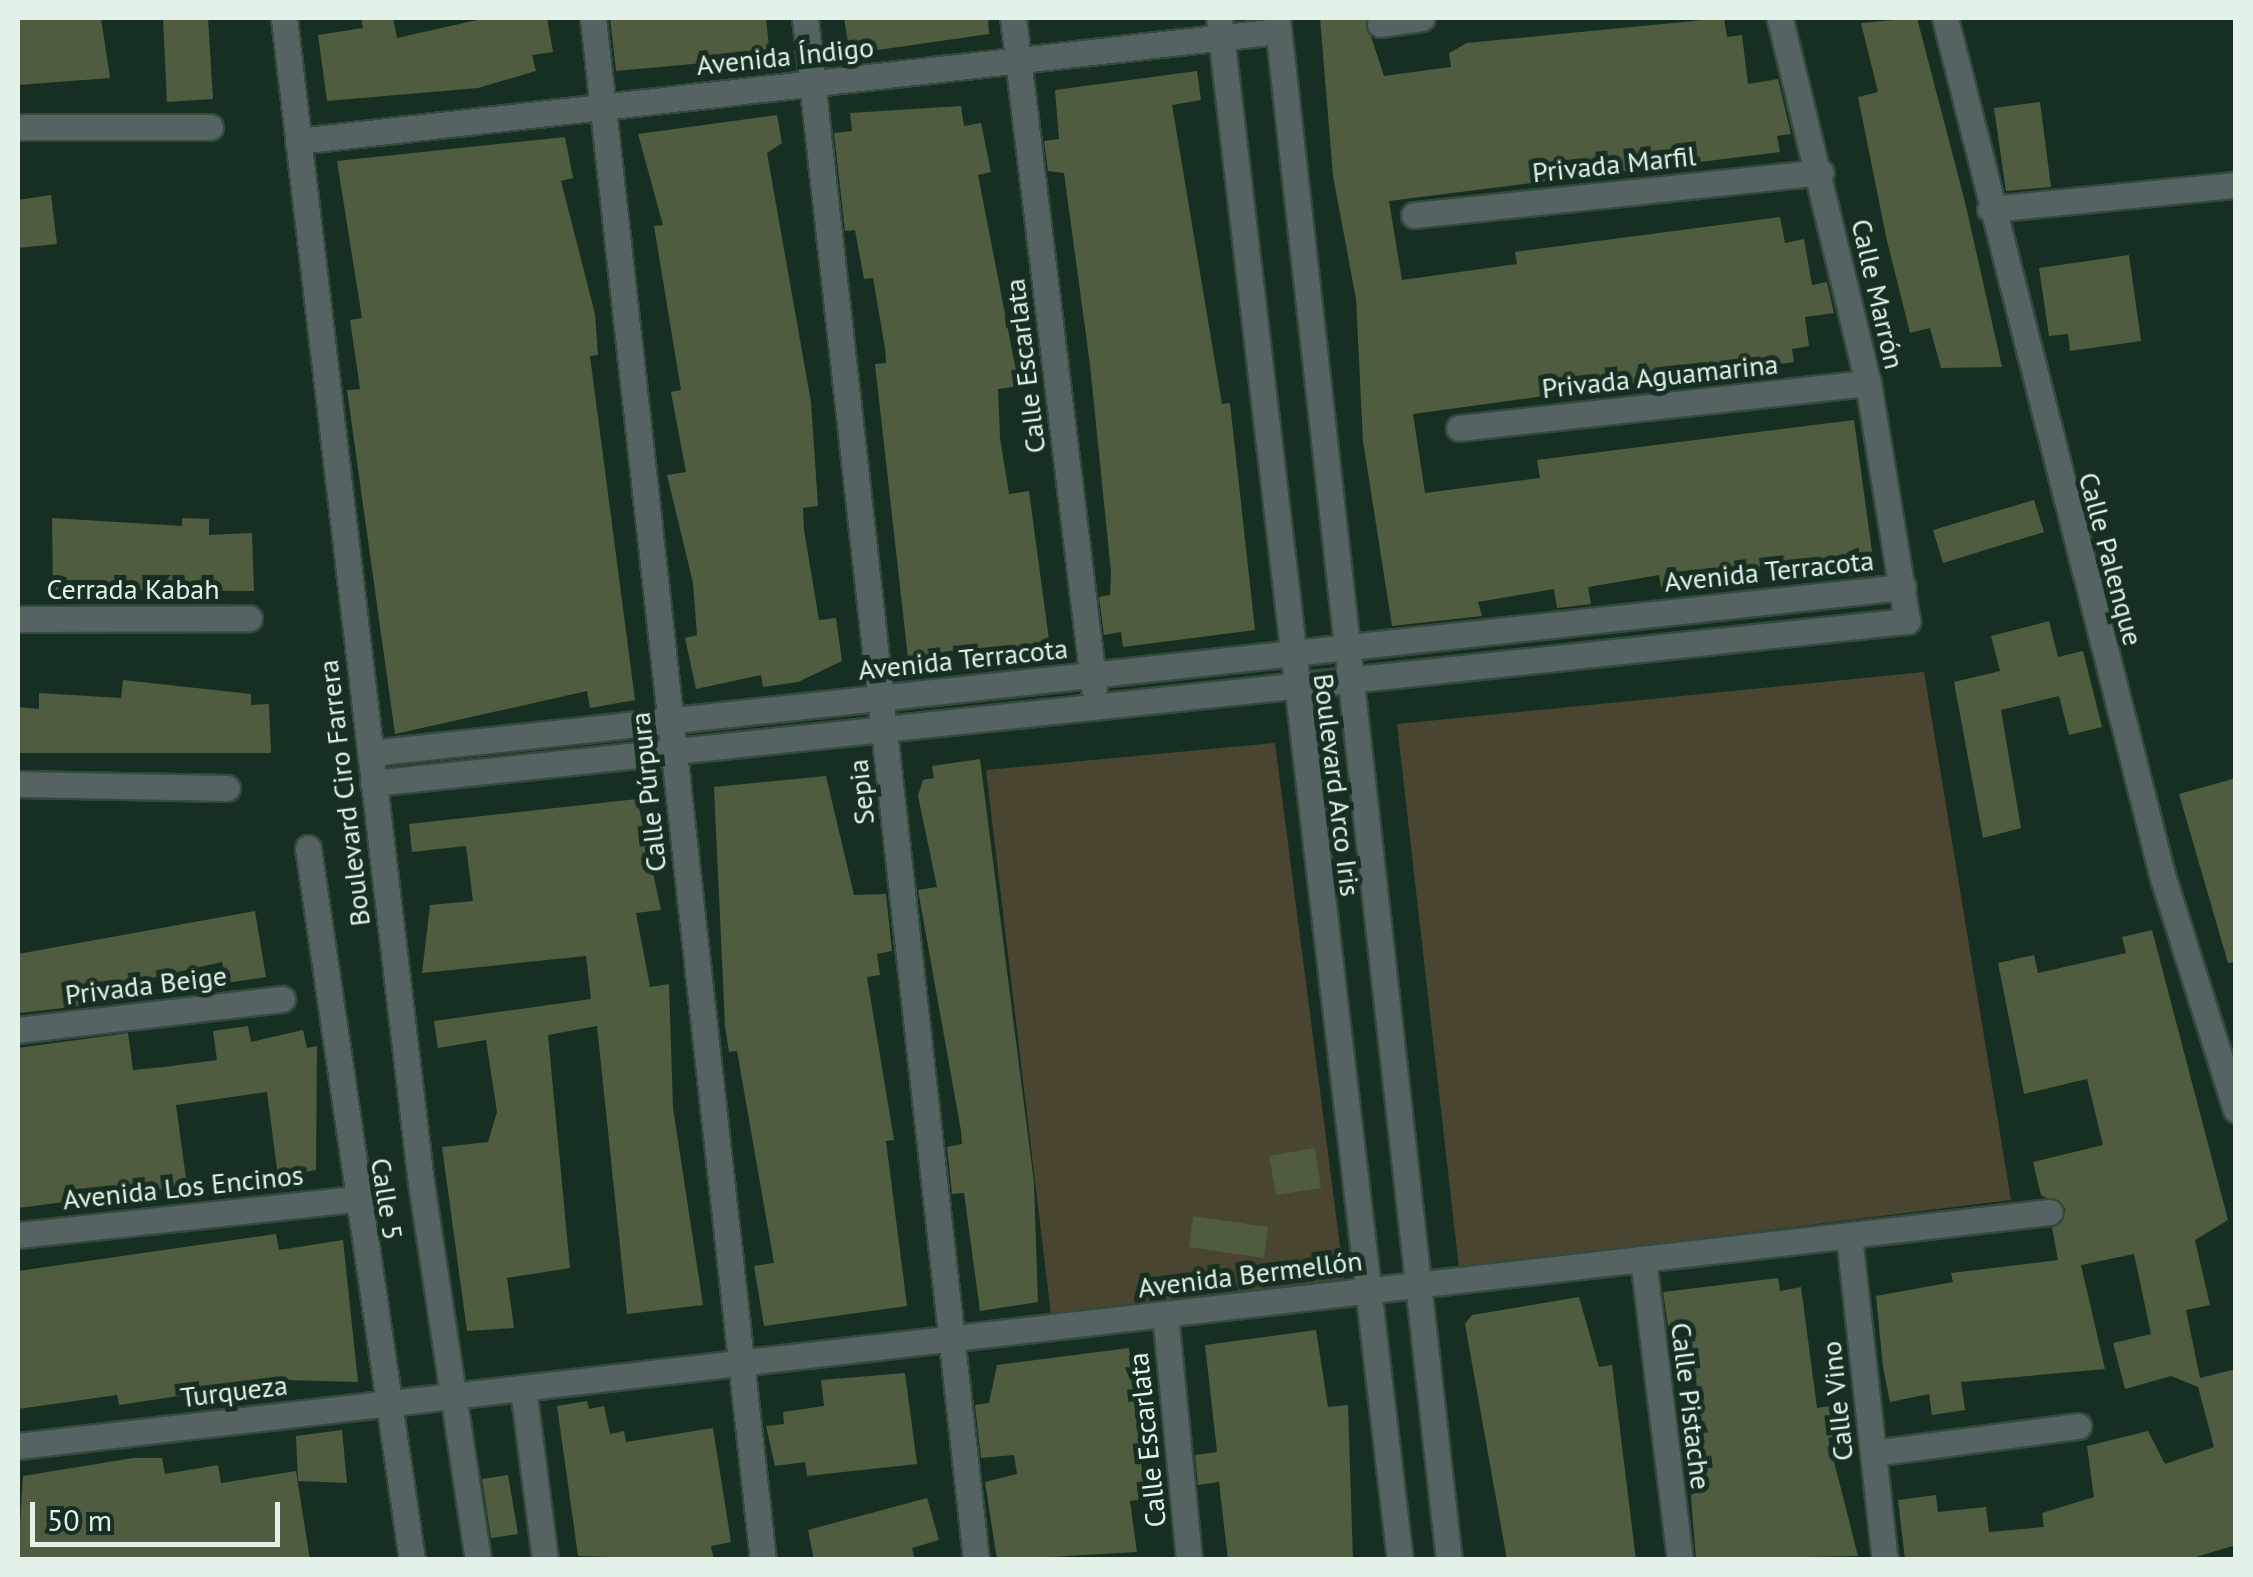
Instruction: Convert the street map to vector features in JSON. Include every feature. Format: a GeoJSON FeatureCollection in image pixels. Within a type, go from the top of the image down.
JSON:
{"type":"FeatureCollection","features":[{"type":"Feature","properties":{"kind":"street","name":"Boulevard Ciro Farrera"},"geometry":{"type":"LineString","coordinates":[[284,18],[373,783],[478,1560]]}},
{"type":"Feature","properties":{"kind":"street","name":"Calle Púrpura"},"geometry":{"type":"LineString","coordinates":[[593,18],[763,1560]]}},
{"type":"Feature","properties":{"kind":"street","name":"Sepia"},"geometry":{"type":"LineString","coordinates":[[805,18],[976,1560]]}},
{"type":"Feature","properties":{"kind":"street","name":"Calle Escarlata"},"geometry":{"type":"LineString","coordinates":[[1013,18],[1096,707]]}},
{"type":"Feature","properties":{"kind":"street"},"geometry":{"type":"LineString","coordinates":[[1380,24],[1422,18]]}},
{"type":"Feature","properties":{"kind":"street","name":"Calle Marrón"},"geometry":{"type":"LineString","coordinates":[[1780,18],[1821,172],[1868,383],[1903,587]]}},
{"type":"Feature","properties":{"kind":"street","name":"Calle Palenque"},"geometry":{"type":"LineString","coordinates":[[1945,18],[1990,209],[2163,878],[2236,1110]]}},
{"type":"Feature","properties":{"kind":"street","name":"Avenida Índigo"},"geometry":{"type":"LineString","coordinates":[[298,141],[1018,60],[1220,28],[1278,24]]}},
{"type":"Feature","properties":{"kind":"street","name":"Boulevard Arco Iris"},"geometry":{"type":"LineString","coordinates":[[1278,24],[1343,648],[1449,1560]]}},
{"type":"Feature","properties":{"kind":"street","name":"Boulevard Arco Iris"},"geometry":{"type":"LineString","coordinates":[[1220,28],[1290,654],[1400,1560]]}},
{"type":"Feature","properties":{"kind":"street"},"geometry":{"type":"LineString","coordinates":[[18,127],[210,127]]}},
{"type":"Feature","properties":{"kind":"street","name":"Privada Marfil"},"geometry":{"type":"LineString","coordinates":[[1414,216],[1821,172]]}},
{"type":"Feature","properties":{"kind":"street"},"geometry":{"type":"LineString","coordinates":[[1990,209],[2236,185]]}},
{"type":"Feature","properties":{"kind":"street","name":"Privada Aguamarina"},"geometry":{"type":"LineString","coordinates":[[1459,428],[1868,383]]}},
{"type":"Feature","properties":{"kind":"street","name":"Avenida Terracota"},"geometry":{"type":"LineString","coordinates":[[370,754],[1903,587],[1907,621],[373,783]]}},
{"type":"Feature","properties":{"kind":"street","name":"Cerrada Kabah"},"geometry":{"type":"LineString","coordinates":[[18,619],[250,618]]}},
{"type":"Feature","properties":{"kind":"street"},"geometry":{"type":"LineString","coordinates":[[18,784],[227,788]]}},
{"type":"Feature","properties":{"kind":"street","name":"Calle 5"},"geometry":{"type":"LineString","coordinates":[[308,848],[355,1198],[393,1403],[412,1560]]}},
{"type":"Feature","properties":{"kind":"street","name":"Privada Beige"},"geometry":{"type":"LineString","coordinates":[[18,1030],[282,999]]}},
{"type":"Feature","properties":{"kind":"street","name":"Avenida Los Encinos"},"geometry":{"type":"LineString","coordinates":[[18,1235],[355,1198]]}},
{"type":"Feature","properties":{"kind":"street","name":"Avenida Bermellón"},"geometry":{"type":"LineString","coordinates":[[457,1395],[2050,1212]]}},
{"type":"Feature","properties":{"kind":"street","name":"Calle Vino"},"geometry":{"type":"LineString","coordinates":[[1850,1236],[1885,1560]]}},
{"type":"Feature","properties":{"kind":"street","name":"Calle Pistache"},"geometry":{"type":"LineString","coordinates":[[1643,1259],[1680,1560]]}},
{"type":"Feature","properties":{"kind":"street","name":"Calle Escarlata"},"geometry":{"type":"LineString","coordinates":[[1164,1314],[1189,1560]]}},
{"type":"Feature","properties":{"kind":"street"},"geometry":{"type":"LineString","coordinates":[[523,1388],[546,1560]]}},
{"type":"Feature","properties":{"kind":"street","name":"Turqueza"},"geometry":{"type":"LineString","coordinates":[[18,1446],[457,1395]]}},
{"type":"Feature","properties":{"kind":"street"},"geometry":{"type":"LineString","coordinates":[[1873,1453],[2078,1426]]}},
{"type":"Feature","properties":{"kind":"shaded area"},"geometry":{"type":"Polygon","coordinates":[[[1924,672],[2011,1200],[1459,1268],[1397,724],[1924,672]]]}},
{"type":"Feature","properties":{"kind":"shaded area"},"geometry":{"type":"Polygon","coordinates":[[[1275,743],[1345,1285],[1051,1315],[986,770],[1275,743]]]}},
{"type":"Feature","properties":{"kind":"building"},"geometry":{"type":"Polygon","coordinates":[[[18,18],[101,18],[110,78],[18,85],[18,18]]]}},
{"type":"Feature","properties":{"kind":"building"},"geometry":{"type":"Polygon","coordinates":[[[163,18],[208,18],[213,99],[167,102],[163,18]]]}},
{"type":"Feature","properties":{"kind":"building"},"geometry":{"type":"Polygon","coordinates":[[[361,18],[393,18],[397,38],[486,18],[547,18],[553,52],[532,55],[536,71],[478,88],[327,101],[318,35],[363,28],[361,18]]]}},
{"type":"Feature","properties":{"kind":"building"},"geometry":{"type":"Polygon","coordinates":[[[610,18],[766,18],[770,57],[616,71],[610,18]]]}},
{"type":"Feature","properties":{"kind":"building"},"geometry":{"type":"Polygon","coordinates":[[[844,18],[988,18],[989,34],[850,54],[844,18]]]}},
{"type":"Feature","properties":{"kind":"building"},"geometry":{"type":"Polygon","coordinates":[[[1320,18],[1365,18],[1384,76],[1451,67],[1449,53],[1467,43],[1724,18],[1727,37],[1742,35],[1748,84],[1778,79],[1791,134],[1777,136],[1780,152],[1389,201],[1402,280],[1517,264],[1515,252],[1780,217],[1785,243],[1804,239],[1812,285],[1827,282],[1834,313],[1805,317],[1809,346],[1792,349],[1794,362],[1413,414],[1425,493],[1540,478],[1537,460],[1854,420],[1875,574],[1841,577],[1838,556],[1661,588],[1659,575],[1588,587],[1591,604],[1557,608],[1554,589],[1478,602],[1482,616],[1392,626],[1363,441],[1356,299],[1333,176],[1320,18]]]}},
{"type":"Feature","properties":{"kind":"building"},"geometry":{"type":"Polygon","coordinates":[[[1917,18],[1965,202],[2002,367],[1941,368],[1930,328],[1910,333],[1887,241],[1858,97],[1878,92],[1861,23],[1917,18]]]}},
{"type":"Feature","properties":{"kind":"building"},"geometry":{"type":"Polygon","coordinates":[[[1197,71],[1201,100],[1172,105],[1222,404],[1230,403],[1255,630],[1123,647],[1121,632],[1104,635],[1099,597],[1110,595],[1111,572],[1090,365],[1064,173],[1048,171],[1044,141],[1059,139],[1055,90],[1197,71]]]}},
{"type":"Feature","properties":{"kind":"building"},"geometry":{"type":"Polygon","coordinates":[[[2040,102],[2051,187],[2006,191],[1994,108],[2040,102]]]}},
{"type":"Feature","properties":{"kind":"building"},"geometry":{"type":"Polygon","coordinates":[[[961,106],[964,126],[981,123],[991,172],[978,175],[1019,386],[998,389],[1000,438],[1009,494],[1029,491],[1049,640],[989,659],[987,648],[908,658],[875,364],[886,363],[885,348],[873,278],[864,279],[855,230],[845,231],[834,133],[852,131],[850,113],[961,106]]]}},
{"type":"Feature","properties":{"kind":"building"},"geometry":{"type":"Polygon","coordinates":[[[777,115],[782,143],[767,153],[811,402],[818,506],[803,508],[804,530],[819,620],[836,618],[842,661],[798,682],[763,687],[761,675],[696,689],[685,638],[697,635],[693,583],[667,475],[686,472],[671,392],[681,390],[654,226],[663,225],[638,134],[777,115]]]}},
{"type":"Feature","properties":{"kind":"building"},"geometry":{"type":"Polygon","coordinates":[[[565,137],[573,178],[561,181],[595,314],[598,355],[590,356],[635,700],[590,708],[587,691],[395,734],[347,390],[360,389],[350,320],[362,318],[337,161],[565,137]]]}},
{"type":"Feature","properties":{"kind":"building"},"geometry":{"type":"Polygon","coordinates":[[[51,195],[57,244],[18,248],[18,200],[51,195]]]}},
{"type":"Feature","properties":{"kind":"building"},"geometry":{"type":"Polygon","coordinates":[[[2129,255],[2141,341],[2070,351],[2068,334],[2049,336],[2039,268],[2129,255]]]}},
{"type":"Feature","properties":{"kind":"building"},"geometry":{"type":"Polygon","coordinates":[[[2034,500],[2044,532],[1943,563],[1933,530],[2034,500]]]}},
{"type":"Feature","properties":{"kind":"building"},"geometry":{"type":"Polygon","coordinates":[[[52,518],[182,526],[182,518],[209,519],[209,535],[252,533],[254,591],[53,590],[52,518]]]}},
{"type":"Feature","properties":{"kind":"building"},"geometry":{"type":"Polygon","coordinates":[[[2049,621],[2058,657],[2083,651],[2102,727],[2069,735],[2059,696],[2001,710],[2021,828],[1983,838],[1954,682],[2000,671],[1991,636],[2049,621]]]}},
{"type":"Feature","properties":{"kind":"building"},"geometry":{"type":"Polygon","coordinates":[[[123,680],[251,694],[251,705],[269,704],[271,753],[18,753],[18,707],[39,709],[39,693],[121,698],[123,680]]]}},
{"type":"Feature","properties":{"kind":"building"},"geometry":{"type":"Polygon","coordinates":[[[980,759],[1034,1183],[1038,1302],[980,1311],[964,1193],[952,1194],[947,1147],[962,1144],[961,1131],[918,890],[937,887],[918,796],[923,780],[934,778],[932,766],[980,759]]]}},
{"type":"Feature","properties":{"kind":"building"},"geometry":{"type":"Polygon","coordinates":[[[826,776],[854,895],[886,894],[892,951],[877,954],[880,975],[867,977],[894,1140],[886,1141],[907,1306],[764,1326],[754,1266],[774,1263],[737,1051],[729,1052],[725,1026],[714,787],[826,776]]]}},
{"type":"Feature","properties":{"kind":"building"},"geometry":{"type":"Polygon","coordinates":[[[2236,778],[2236,962],[2228,963],[2179,794],[2236,778]]]}},
{"type":"Feature","properties":{"kind":"building"},"geometry":{"type":"Polygon","coordinates":[[[637,799],[661,910],[636,913],[650,987],[669,984],[673,1108],[703,1305],[627,1314],[597,1026],[548,1035],[570,1268],[507,1278],[514,1328],[467,1331],[442,1147],[488,1142],[497,1112],[486,1040],[438,1048],[434,1021],[591,999],[586,956],[422,973],[430,905],[473,901],[466,846],[412,852],[409,824],[637,799]]]}},
{"type":"Feature","properties":{"kind":"building"},"geometry":{"type":"Polygon","coordinates":[[[255,911],[266,977],[226,983],[222,962],[130,983],[123,1001],[20,1013],[18,954],[255,911]]]}},
{"type":"Feature","properties":{"kind":"building"},"geometry":{"type":"Polygon","coordinates":[[[2152,930],[2228,1220],[2195,1240],[2210,1305],[2186,1310],[2200,1378],[2236,1369],[2236,1545],[2186,1560],[1905,1560],[1898,1500],[1936,1495],[1938,1512],[1986,1507],[1989,1532],[2044,1527],[2042,1513],[2094,1497],[2087,1446],[2148,1431],[2165,1464],[2214,1447],[2198,1387],[2171,1376],[2125,1389],[2113,1343],[2151,1334],[2134,1254],[2081,1265],[2105,1369],[1961,1382],[1965,1410],[1932,1415],[1929,1394],[1890,1402],[1883,1367],[1876,1296],[1953,1282],[1951,1273],[2058,1260],[2052,1228],[2066,1209],[2041,1195],[2033,1162],[2103,1145],[2087,1079],[2024,1094],[1998,963],[2034,955],[2038,973],[2126,953],[2122,937],[2152,930]]]}},
{"type":"Feature","properties":{"kind":"building"},"geometry":{"type":"Polygon","coordinates":[[[248,1026],[251,1042],[303,1030],[307,1048],[317,1046],[316,1170],[278,1177],[267,1092],[176,1105],[187,1186],[18,1208],[18,1048],[128,1033],[133,1070],[217,1060],[213,1031],[248,1026]]]}},
{"type":"Feature","properties":{"kind":"building"},"geometry":{"type":"Polygon","coordinates":[[[1315,1148],[1321,1188],[1276,1195],[1269,1156],[1315,1148]]]}},
{"type":"Feature","properties":{"kind":"building"},"geometry":{"type":"Polygon","coordinates":[[[1193,1216],[1268,1227],[1264,1258],[1189,1247],[1193,1216]]]}},
{"type":"Feature","properties":{"kind":"building"},"geometry":{"type":"Polygon","coordinates":[[[276,1234],[279,1250],[343,1240],[358,1382],[285,1380],[119,1405],[117,1395],[18,1409],[18,1271],[276,1234]]]}},
{"type":"Feature","properties":{"kind":"building"},"geometry":{"type":"Polygon","coordinates":[[[1778,1278],[1780,1291],[1801,1287],[1817,1408],[1835,1405],[1840,1436],[1828,1438],[1858,1556],[1696,1559],[1688,1460],[1703,1459],[1697,1387],[1687,1324],[1668,1326],[1663,1292],[1778,1278]]]}},
{"type":"Feature","properties":{"kind":"building"},"geometry":{"type":"Polygon","coordinates":[[[1579,1297],[1599,1367],[1612,1365],[1636,1560],[1507,1560],[1465,1324],[1472,1315],[1579,1297]]]}},
{"type":"Feature","properties":{"kind":"building"},"geometry":{"type":"Polygon","coordinates":[[[1316,1330],[1328,1407],[1348,1405],[1353,1560],[1228,1560],[1219,1482],[1198,1485],[1195,1455],[1217,1452],[1205,1345],[1316,1330]]]}},
{"type":"Feature","properties":{"kind":"building"},"geometry":{"type":"Polygon","coordinates":[[[1129,1348],[1145,1499],[1130,1501],[1137,1552],[997,1560],[985,1482],[1017,1474],[1014,1455],[981,1458],[975,1405],[989,1403],[997,1365],[1129,1348]]]}},
{"type":"Feature","properties":{"kind":"building"},"geometry":{"type":"Polygon","coordinates":[[[905,1373],[917,1464],[807,1476],[805,1462],[775,1466],[766,1426],[784,1424],[783,1412],[824,1406],[821,1380],[905,1373]]]}},
{"type":"Feature","properties":{"kind":"building"},"geometry":{"type":"Polygon","coordinates":[[[587,1401],[589,1409],[604,1406],[610,1434],[624,1431],[626,1442],[713,1428],[731,1542],[711,1546],[714,1560],[578,1556],[557,1406],[587,1401]]]}},
{"type":"Feature","properties":{"kind":"building"},"geometry":{"type":"Polygon","coordinates":[[[342,1430],[347,1483],[298,1481],[296,1436],[342,1430]]]}},
{"type":"Feature","properties":{"kind":"building"},"geometry":{"type":"Polygon","coordinates":[[[133,1458],[162,1458],[165,1474],[218,1465],[221,1483],[296,1471],[310,1560],[18,1560],[23,1476],[133,1458]]]}},
{"type":"Feature","properties":{"kind":"building"},"geometry":{"type":"Polygon","coordinates":[[[508,1475],[518,1534],[491,1538],[482,1479],[508,1475]]]}},
{"type":"Feature","properties":{"kind":"building"},"geometry":{"type":"Polygon","coordinates":[[[927,1498],[939,1540],[912,1548],[915,1560],[814,1560],[808,1530],[927,1498]]]}}]}
